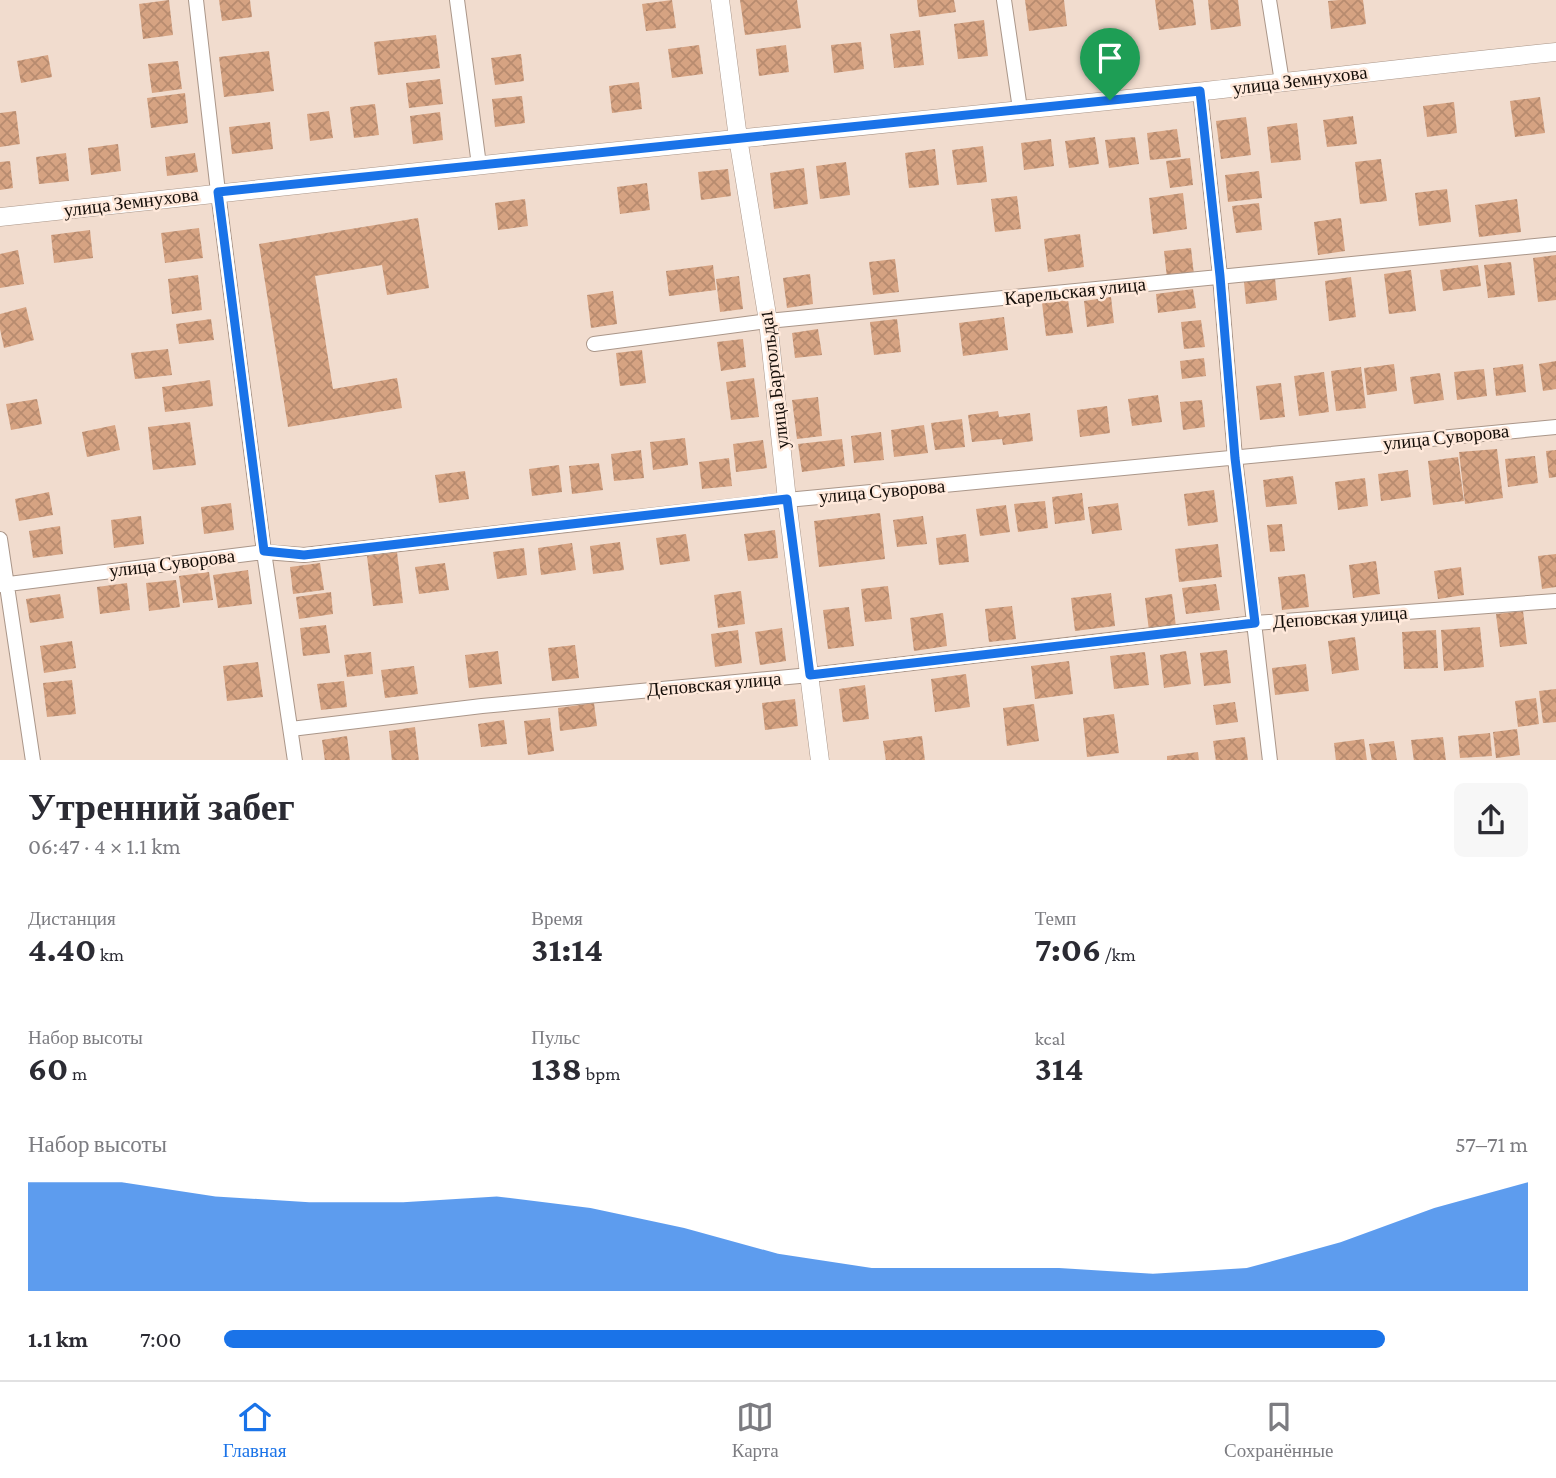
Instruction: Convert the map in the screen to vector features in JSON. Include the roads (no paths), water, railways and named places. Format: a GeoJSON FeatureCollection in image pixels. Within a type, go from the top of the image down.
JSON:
{"type":"FeatureCollection","features":[{"type":"Feature","properties":{"kind":"street"},"geometry":{"type":"LineString","coordinates":[[196,0],[264,551],[295,760]]}},
{"type":"Feature","properties":{"kind":"street"},"geometry":{"type":"LineString","coordinates":[[457,0],[479,165]]}},
{"type":"Feature","properties":{"kind":"street","name":"улица Бартольда1"},"geometry":{"type":"LineString","coordinates":[[720,0],[738,138],[768,321],[820,760]]}},
{"type":"Feature","properties":{"kind":"street"},"geometry":{"type":"LineString","coordinates":[[1004,0],[1020,109]]}},
{"type":"Feature","properties":{"kind":"street"},"geometry":{"type":"LineString","coordinates":[[1269,0],[1282,82]]}},
{"type":"Feature","properties":{"kind":"street","name":"улица Земнухова"},"geometry":{"type":"LineString","coordinates":[[0,217],[1556,52]]}},
{"type":"Feature","properties":{"kind":"street"},"geometry":{"type":"LineString","coordinates":[[1200,91],[1220,276],[1235,458],[1270,760]]}},
{"type":"Feature","properties":{"kind":"street","name":"Карельская улица"},"geometry":{"type":"LineString","coordinates":[[594,344],[768,321],[1556,244]]}},
{"type":"Feature","properties":{"kind":"street","name":"улица Суворова"},"geometry":{"type":"LineString","coordinates":[[3,584],[264,551],[304,555],[787,499],[1556,427]]}},
{"type":"Feature","properties":{"kind":"street"},"geometry":{"type":"LineString","coordinates":[[0,539],[3,584],[33,760]]}},
{"type":"Feature","properties":{"kind":"street","name":"Деповская улица"},"geometry":{"type":"LineString","coordinates":[[290,729],[482,706],[810,675],[1255,623],[1556,601]]}}]}
